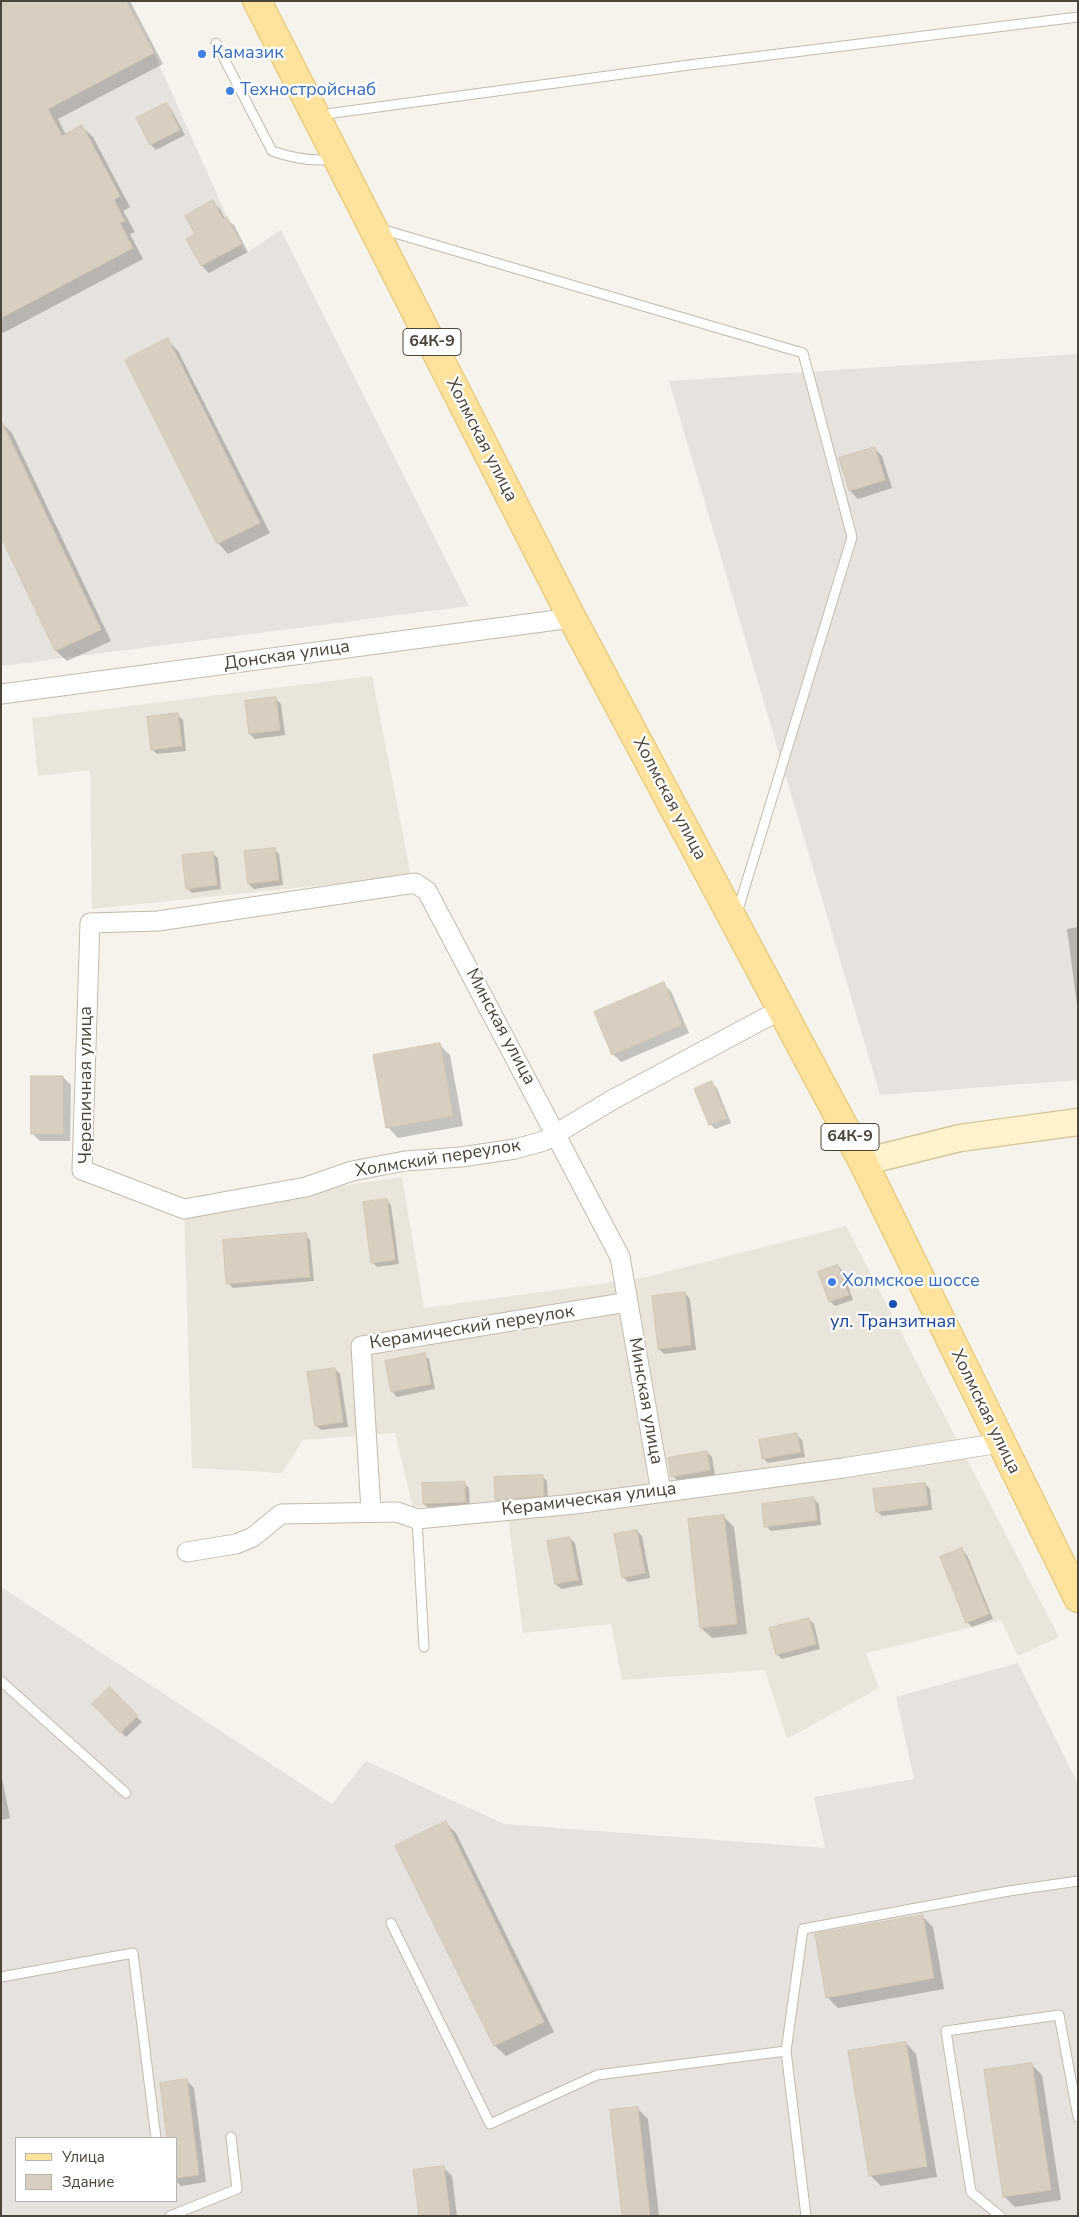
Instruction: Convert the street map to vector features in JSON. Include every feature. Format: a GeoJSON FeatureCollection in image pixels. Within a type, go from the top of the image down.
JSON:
{"type":"FeatureCollection","features":[{"type":"Feature","properties":{"kind":"main road","name":"Холмская улица"},"geometry":{"type":"LineString","coordinates":[[256,1],[373,226],[572,618],[863,1162],[1078,1598]]}},
{"type":"Feature","properties":{"kind":"main road"},"geometry":{"type":"LineString","coordinates":[[863,1162],[960,1138],[1078,1122]]}},
{"type":"Feature","properties":{"kind":"street","name":"Донская улица"},"geometry":{"type":"LineString","coordinates":[[1,694],[572,618]]}},
{"type":"Feature","properties":{"kind":"street","name":"Минская улица"},"geometry":{"type":"LineString","coordinates":[[90,923],[158,921],[415,883],[427,891],[620,1256],[661,1492]]}},
{"type":"Feature","properties":{"kind":"street","name":"Черепичная улица"},"geometry":{"type":"LineString","coordinates":[[90,923],[82,1170],[184,1209]]}},
{"type":"Feature","properties":{"kind":"street","name":"Холмский переулок"},"geometry":{"type":"LineString","coordinates":[[184,1209],[306,1187],[352,1171],[405,1161],[461,1157],[515,1149],[544,1141],[612,1100],[782,1009]]}},
{"type":"Feature","properties":{"kind":"street","name":"Керамический переулок"},"geometry":{"type":"LineString","coordinates":[[371,1511],[361,1346],[628,1302]]}},
{"type":"Feature","properties":{"kind":"street","name":"Керамическая улица"},"geometry":{"type":"LineString","coordinates":[[187,1552],[236,1544],[253,1538],[281,1514],[371,1511],[396,1512],[417,1519],[575,1504],[843,1468],[1000,1443]]}},
{"type":"Feature","properties":{"kind":"lane"},"geometry":{"type":"LineString","coordinates":[[316,116],[688,65],[1078,17]]}},
{"type":"Feature","properties":{"kind":"lane"},"geometry":{"type":"LineString","coordinates":[[216,43],[272,151],[290,157],[320,161],[338,159]]}},
{"type":"Feature","properties":{"kind":"lane"},"geometry":{"type":"LineString","coordinates":[[373,226],[803,353],[852,538],[735,921]]}},
{"type":"Feature","properties":{"kind":"lane"},"geometry":{"type":"LineString","coordinates":[[417,1519],[424,1647]]}},
{"type":"Feature","properties":{"kind":"lane"},"geometry":{"type":"LineString","coordinates":[[1,1681],[126,1794]]}},
{"type":"Feature","properties":{"kind":"lane"},"geometry":{"type":"LineString","coordinates":[[806,2216],[786,2051],[803,1929],[1009,1891],[1078,1881]]}},
{"type":"Feature","properties":{"kind":"lane"},"geometry":{"type":"LineString","coordinates":[[391,1923],[490,2124],[597,2075],[786,2051]]}},
{"type":"Feature","properties":{"kind":"lane"},"geometry":{"type":"LineString","coordinates":[[1,1977],[133,1953],[156,2137]]}},
{"type":"Feature","properties":{"kind":"lane"},"geometry":{"type":"LineString","coordinates":[[1000,2216],[971,2192],[946,2032],[1059,2015],[1078,2117]]}},
{"type":"Feature","properties":{"kind":"lane"},"geometry":{"type":"LineString","coordinates":[[170,2216],[237,2189],[230,2137]]}},
{"type":"Feature","properties":{"kind":"shaded area"},"geometry":{"type":"Polygon","coordinates":[[[1,1],[154,53],[227,217],[246,253],[281,230],[469,606],[1,666],[1,1]]]}},
{"type":"Feature","properties":{"kind":"shaded area"},"geometry":{"type":"Polygon","coordinates":[[[1078,354],[1078,1080],[880,1095],[669,381],[1078,354]]]}},
{"type":"Feature","properties":{"kind":"shaded area"},"geometry":{"type":"Polygon","coordinates":[[[372,676],[411,876],[92,909],[90,770],[38,776],[32,718],[372,676]]]}},
{"type":"Feature","properties":{"kind":"shaded area"},"geometry":{"type":"Polygon","coordinates":[[[402,1177],[424,1308],[643,1278],[846,1226],[1059,1637],[1018,1656],[1001,1620],[866,1653],[879,1688],[787,1739],[765,1670],[622,1680],[611,1624],[523,1633],[506,1503],[413,1507],[395,1433],[303,1440],[282,1473],[192,1468],[184,1209],[402,1177]]]}},
{"type":"Feature","properties":{"kind":"shaded area"},"geometry":{"type":"Polygon","coordinates":[[[1,1587],[332,1804],[366,1761],[504,1824],[825,1848],[814,1797],[914,1779],[896,1697],[1018,1663],[1078,1784],[1078,2216],[1,2216],[1,1587]]]}},
{"type":"Feature","properties":{"kind":"building"},"geometry":{"type":"Polygon","coordinates":[[[1,1],[126,1],[154,53],[48,109],[62,136],[82,125],[120,196],[114,200],[125,221],[120,223],[133,248],[1,318],[1,1]]]}},
{"type":"Feature","properties":{"kind":"building"},"geometry":{"type":"Polygon","coordinates":[[[167,103],[180,130],[150,145],[136,118],[167,103]]]}},
{"type":"Feature","properties":{"kind":"building"},"geometry":{"type":"Polygon","coordinates":[[[213,200],[223,219],[227,217],[242,244],[201,266],[186,239],[195,234],[185,216],[213,200]]]}},
{"type":"Feature","properties":{"kind":"building"},"geometry":{"type":"Polygon","coordinates":[[[168,338],[260,523],[217,544],[125,360],[168,338]]]}},
{"type":"Feature","properties":{"kind":"building"},"geometry":{"type":"Polygon","coordinates":[[[1,420],[101,630],[55,651],[1,537],[1,420]]]}},
{"type":"Feature","properties":{"kind":"building"},"geometry":{"type":"Polygon","coordinates":[[[875,447],[885,480],[849,491],[839,458],[875,447]]]}},
{"type":"Feature","properties":{"kind":"building"},"geometry":{"type":"Polygon","coordinates":[[[276,697],[280,730],[249,734],[245,701],[276,697]]]}},
{"type":"Feature","properties":{"kind":"building"},"geometry":{"type":"Polygon","coordinates":[[[178,713],[182,746],[151,750],[147,717],[178,713]]]}},
{"type":"Feature","properties":{"kind":"building"},"geometry":{"type":"Polygon","coordinates":[[[275,848],[279,880],[248,884],[244,851],[275,848]]]}},
{"type":"Feature","properties":{"kind":"building"},"geometry":{"type":"Polygon","coordinates":[[[213,852],[217,885],[186,889],[182,855],[213,852]]]}},
{"type":"Feature","properties":{"kind":"building"},"geometry":{"type":"Polygon","coordinates":[[[664,982],[682,1025],[612,1055],[594,1012],[664,982]]]}},
{"type":"Feature","properties":{"kind":"building"},"geometry":{"type":"Polygon","coordinates":[[[440,1043],[453,1116],[386,1128],[373,1055],[440,1043]]]}},
{"type":"Feature","properties":{"kind":"building"},"geometry":{"type":"Polygon","coordinates":[[[31,1076],[63,1076],[63,1134],[31,1134],[31,1076]]]}},
{"type":"Feature","properties":{"kind":"building"},"geometry":{"type":"Polygon","coordinates":[[[712,1081],[727,1118],[709,1125],[694,1089],[712,1081]]]}},
{"type":"Feature","properties":{"kind":"building"},"geometry":{"type":"Polygon","coordinates":[[[387,1199],[395,1260],[371,1263],[363,1202],[387,1199]]]}},
{"type":"Feature","properties":{"kind":"building"},"geometry":{"type":"Polygon","coordinates":[[[306,1233],[310,1277],[226,1284],[223,1240],[306,1233]]]}},
{"type":"Feature","properties":{"kind":"building"},"geometry":{"type":"Polygon","coordinates":[[[838,1265],[849,1295],[829,1302],[818,1272],[838,1265]]]}},
{"type":"Feature","properties":{"kind":"building"},"geometry":{"type":"Polygon","coordinates":[[[685,1292],[691,1345],[658,1349],[652,1296],[685,1292]]]}},
{"type":"Feature","properties":{"kind":"building"},"geometry":{"type":"Polygon","coordinates":[[[425,1353],[431,1384],[391,1392],[385,1361],[425,1353]]]}},
{"type":"Feature","properties":{"kind":"building"},"geometry":{"type":"Polygon","coordinates":[[[335,1368],[343,1422],[315,1426],[307,1372],[335,1368]]]}},
{"type":"Feature","properties":{"kind":"building"},"geometry":{"type":"Polygon","coordinates":[[[797,1433],[801,1452],[762,1459],[759,1440],[797,1433]]]}},
{"type":"Feature","properties":{"kind":"building"},"geometry":{"type":"Polygon","coordinates":[[[707,1451],[710,1470],[671,1477],[668,1458],[707,1451]]]}},
{"type":"Feature","properties":{"kind":"building"},"geometry":{"type":"Polygon","coordinates":[[[543,1475],[544,1496],[495,1500],[494,1477],[543,1475]]]}},
{"type":"Feature","properties":{"kind":"building"},"geometry":{"type":"Polygon","coordinates":[[[465,1482],[465,1502],[423,1504],[422,1483],[465,1482]]]}},
{"type":"Feature","properties":{"kind":"building"},"geometry":{"type":"Polygon","coordinates":[[[925,1483],[928,1505],[876,1512],[873,1489],[925,1483]]]}},
{"type":"Feature","properties":{"kind":"building"},"geometry":{"type":"Polygon","coordinates":[[[814,1497],[817,1520],[764,1527],[762,1504],[814,1497]]]}},
{"type":"Feature","properties":{"kind":"building"},"geometry":{"type":"Polygon","coordinates":[[[724,1515],[737,1624],[700,1628],[688,1519],[724,1515]]]}},
{"type":"Feature","properties":{"kind":"building"},"geometry":{"type":"Polygon","coordinates":[[[637,1530],[645,1573],[622,1578],[614,1534],[637,1530]]]}},
{"type":"Feature","properties":{"kind":"building"},"geometry":{"type":"Polygon","coordinates":[[[570,1537],[578,1580],[555,1584],[547,1541],[570,1537]]]}},
{"type":"Feature","properties":{"kind":"building"},"geometry":{"type":"Polygon","coordinates":[[[962,1548],[989,1614],[966,1623],[940,1557],[962,1548]]]}},
{"type":"Feature","properties":{"kind":"building"},"geometry":{"type":"Polygon","coordinates":[[[809,1618],[816,1644],[776,1655],[769,1628],[809,1618]]]}},
{"type":"Feature","properties":{"kind":"building"},"geometry":{"type":"Polygon","coordinates":[[[110,1687],[138,1716],[120,1733],[92,1704],[110,1687]]]}},
{"type":"Feature","properties":{"kind":"building"},"geometry":{"type":"Polygon","coordinates":[[[446,1821],[544,2022],[494,2046],[395,1846],[446,1821]]]}},
{"type":"Feature","properties":{"kind":"building"},"geometry":{"type":"Polygon","coordinates":[[[923,1915],[934,1978],[826,1998],[815,1934],[923,1915]]]}},
{"type":"Feature","properties":{"kind":"building"},"geometry":{"type":"Polygon","coordinates":[[[906,2042],[927,2166],[869,2176],[848,2051],[906,2042]]]}},
{"type":"Feature","properties":{"kind":"building"},"geometry":{"type":"Polygon","coordinates":[[[1032,2063],[1051,2190],[1003,2197],[984,2070],[1032,2063]]]}},
{"type":"Feature","properties":{"kind":"building"},"geometry":{"type":"Polygon","coordinates":[[[187,2079],[199,2175],[178,2178],[178,2137],[167,2137],[160,2083],[187,2079]]]}},
{"type":"Feature","properties":{"kind":"building"},"geometry":{"type":"Polygon","coordinates":[[[638,2107],[650,2216],[622,2216],[610,2110],[638,2107]]]}},
{"type":"Feature","properties":{"kind":"building"},"geometry":{"type":"Polygon","coordinates":[[[444,2166],[450,2216],[419,2216],[413,2170],[444,2166]]]}},
{"type":"Feature","properties":{"kind":"place","name":"Камазик"},"geometry":{"type":"Point","coordinates":[202,54]}},
{"type":"Feature","properties":{"kind":"place","name":"Техностройснаб"},"geometry":{"type":"Point","coordinates":[230,91]}},
{"type":"Feature","properties":{"kind":"place","name":"Холмское шоссе"},"geometry":{"type":"Point","coordinates":[832,1282]}},
{"type":"Feature","properties":{"kind":"place","name":"ул. Транзитная"},"geometry":{"type":"Point","coordinates":[893,1304]}}]}
